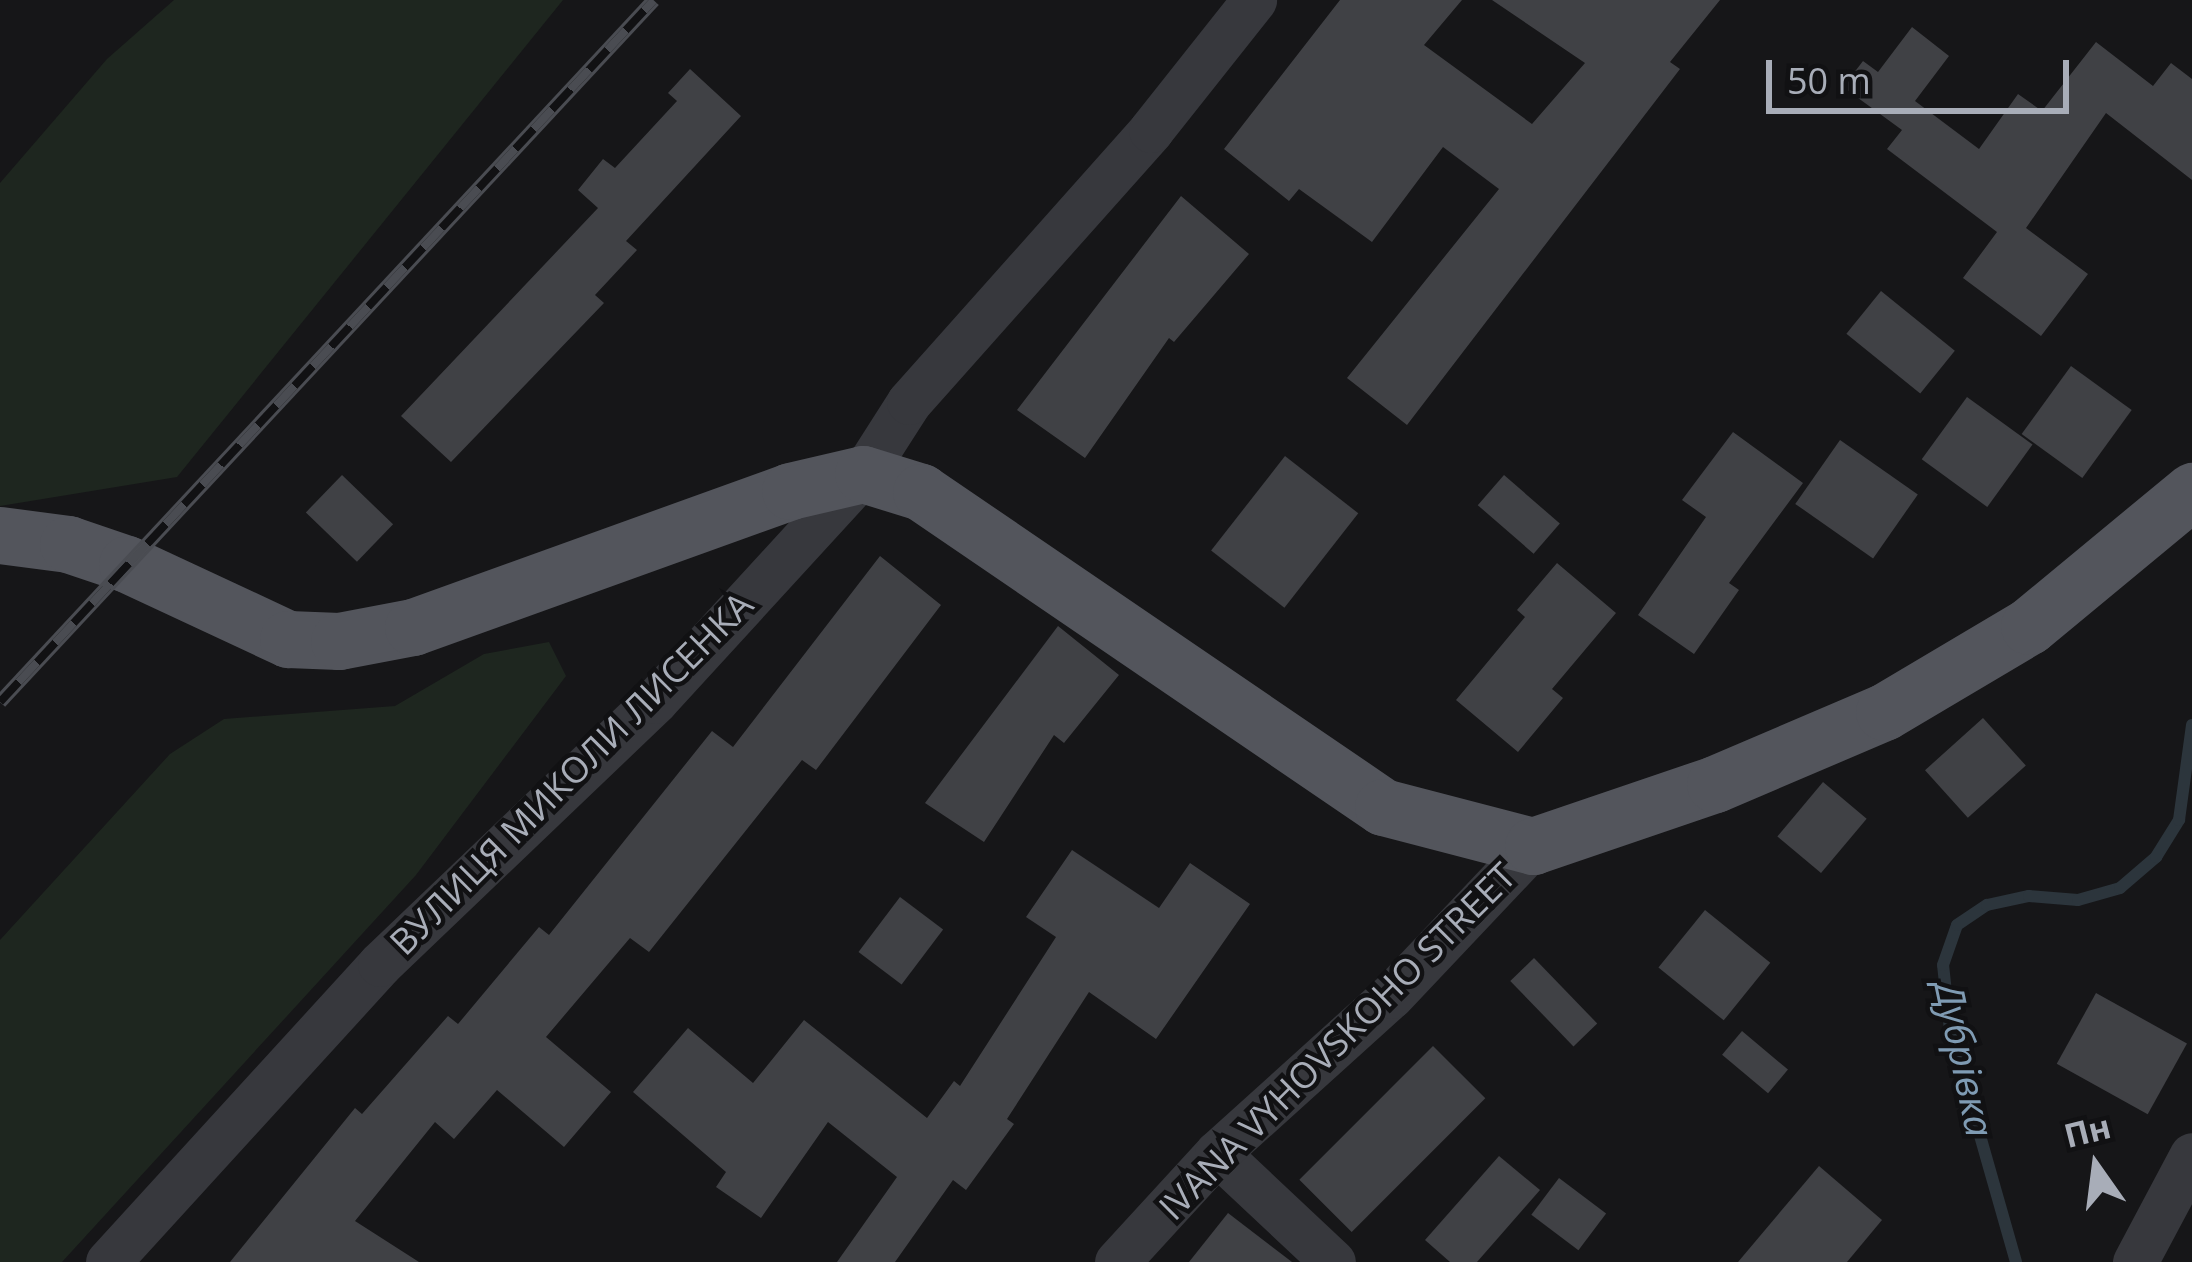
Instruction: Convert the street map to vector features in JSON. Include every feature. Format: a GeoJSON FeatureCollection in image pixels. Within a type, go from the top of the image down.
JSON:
{"type":"FeatureCollection","features":[{"type":"Feature","properties":{"kind":"main road"},"geometry":{"type":"LineString","coordinates":[[0,535],[68,544],[127,565],[288,639],[339,641],[413,627],[790,490],[863,474],[922,492],[1383,807],[1533,846]]}},
{"type":"Feature","properties":{"kind":"main road","name":"IVANA VYHOVSKOHO STREET"},"geometry":{"type":"LineString","coordinates":[[1533,846],[1714,784],[1883,712],[2030,626],[2192,491]]}},
{"type":"Feature","properties":{"kind":"street","name":"ВУЛИЦЯ МИКОЛИ ЛИСЕНКА"},"geometry":{"type":"LineString","coordinates":[[108,1262],[380,964],[655,701],[863,474],[909,402],[1151,130],[1254,0]]}},
{"type":"Feature","properties":{"kind":"street","name":"IVANA VYHOVSKOHO STREET"},"geometry":{"type":"LineString","coordinates":[[1117,1262],[1216,1153],[1391,996],[1533,846]]}},
{"type":"Feature","properties":{"kind":"street"},"geometry":{"type":"LineString","coordinates":[[1216,1153],[1334,1262]]}},
{"type":"Feature","properties":{"kind":"street"},"geometry":{"type":"LineString","coordinates":[[2135,1262],[2192,1155]]}},
{"type":"Feature","properties":{"kind":"shaded area"},"geometry":{"type":"Polygon","coordinates":[[[174,0],[563,0],[177,477],[0,506],[0,183],[107,59],[174,0]]]}},
{"type":"Feature","properties":{"kind":"shaded area"},"geometry":{"type":"Polygon","coordinates":[[[549,642],[566,676],[416,875],[62,1262],[0,1262],[0,940],[170,754],[224,719],[395,706],[484,654],[549,642]]]}},
{"type":"Feature","properties":{"kind":"building"},"geometry":{"type":"Polygon","coordinates":[[[1340,0],[1462,0],[1424,45],[1532,124],[1585,63],[1492,0],[1720,0],[1670,62],[1680,69],[1407,425],[1347,378],[1499,189],[1443,147],[1372,242],[1299,189],[1289,201],[1224,149],[1340,0]]]}},
{"type":"Feature","properties":{"kind":"building"},"geometry":{"type":"Polygon","coordinates":[[[1912,27],[1949,56],[1915,101],[1979,149],[2018,94],[2042,111],[2096,42],[2153,86],[2171,63],[2192,79],[2192,180],[2106,113],[2026,228],[2088,274],[2041,336],[1963,278],[1997,232],[1887,149],[1902,130],[1843,87],[1863,61],[1878,72],[1912,27]]]}},
{"type":"Feature","properties":{"kind":"building"},"geometry":{"type":"Polygon","coordinates":[[[690,69],[741,116],[626,241],[637,250],[595,295],[604,303],[451,462],[401,416],[598,208],[578,190],[603,159],[615,168],[677,101],[668,93],[690,69]]]}},
{"type":"Feature","properties":{"kind":"building"},"geometry":{"type":"Polygon","coordinates":[[[1181,196],[1249,254],[1174,342],[1169,338],[1085,458],[1017,410],[1181,196]]]}},
{"type":"Feature","properties":{"kind":"building"},"geometry":{"type":"Polygon","coordinates":[[[1881,291],[1955,351],[1920,394],[1846,334],[1881,291]]]}},
{"type":"Feature","properties":{"kind":"building"},"geometry":{"type":"Polygon","coordinates":[[[2071,366],[2132,410],[2082,478],[2022,434],[2071,366]]]}},
{"type":"Feature","properties":{"kind":"building"},"geometry":{"type":"Polygon","coordinates":[[[1967,397],[2033,445],[1987,507],[1922,459],[1967,397]]]}},
{"type":"Feature","properties":{"kind":"building"},"geometry":{"type":"Polygon","coordinates":[[[1733,432],[1803,483],[1729,583],[1739,590],[1694,654],[1638,615],[1706,517],[1682,500],[1733,432]]]}},
{"type":"Feature","properties":{"kind":"building"},"geometry":{"type":"Polygon","coordinates":[[[1840,440],[1918,494],[1873,558],[1795,504],[1840,440]]]}},
{"type":"Feature","properties":{"kind":"building"},"geometry":{"type":"Polygon","coordinates":[[[1285,456],[1358,513],[1284,608],[1211,551],[1285,456]]]}},
{"type":"Feature","properties":{"kind":"building"},"geometry":{"type":"Polygon","coordinates":[[[342,475],[393,524],[357,562],[306,512],[342,475]]]}},
{"type":"Feature","properties":{"kind":"building"},"geometry":{"type":"Polygon","coordinates":[[[1504,475],[1560,524],[1534,554],[1478,505],[1504,475]]]}},
{"type":"Feature","properties":{"kind":"building"},"geometry":{"type":"Polygon","coordinates":[[[880,556],[941,605],[816,770],[802,760],[649,952],[630,938],[546,1037],[611,1092],[564,1147],[497,1090],[454,1139],[435,1122],[355,1221],[419,1262],[230,1262],[355,1108],[362,1114],[448,1016],[458,1024],[539,927],[549,935],[712,731],[733,747],[880,556]]]}},
{"type":"Feature","properties":{"kind":"building"},"geometry":{"type":"Polygon","coordinates":[[[1557,563],[1616,613],[1552,689],[1563,698],[1518,752],[1456,700],[1525,617],[1517,610],[1557,563]]]}},
{"type":"Feature","properties":{"kind":"building"},"geometry":{"type":"Polygon","coordinates":[[[1058,626],[1119,675],[1064,743],[1054,735],[984,842],[925,803],[1058,626]]]}},
{"type":"Feature","properties":{"kind":"building"},"geometry":{"type":"Polygon","coordinates":[[[1983,718],[2026,766],[1968,818],[1925,770],[1983,718]]]}},
{"type":"Feature","properties":{"kind":"building"},"geometry":{"type":"Polygon","coordinates":[[[1823,782],[1867,819],[1821,873],[1777,836],[1823,782]]]}},
{"type":"Feature","properties":{"kind":"building"},"geometry":{"type":"Polygon","coordinates":[[[1072,850],[1159,908],[1190,863],[1250,904],[1156,1039],[1089,992],[1007,1119],[1014,1124],[966,1190],[953,1180],[895,1262],[837,1262],[897,1177],[828,1122],[761,1218],[716,1187],[726,1172],[633,1092],[688,1028],[753,1083],[804,1020],[927,1118],[954,1081],[960,1086],[1056,937],[1026,917],[1072,850]]]}},
{"type":"Feature","properties":{"kind":"building"},"geometry":{"type":"Polygon","coordinates":[[[900,897],[943,929],[902,985],[858,952],[900,897]]]}},
{"type":"Feature","properties":{"kind":"building"},"geometry":{"type":"Polygon","coordinates":[[[1705,910],[1770,963],[1724,1020],[1658,968],[1705,910]]]}},
{"type":"Feature","properties":{"kind":"building"},"geometry":{"type":"Polygon","coordinates":[[[1534,958],[1597,1023],[1573,1046],[1510,981],[1534,958]]]}},
{"type":"Feature","properties":{"kind":"building"},"geometry":{"type":"Polygon","coordinates":[[[2096,993],[2187,1043],[2148,1114],[2057,1064],[2096,993]]]}},
{"type":"Feature","properties":{"kind":"building"},"geometry":{"type":"Polygon","coordinates":[[[1742,1031],[1788,1070],[1768,1093],[1722,1055],[1742,1031]]]}},
{"type":"Feature","properties":{"kind":"building"},"geometry":{"type":"Polygon","coordinates":[[[1433,1046],[1485,1098],[1352,1232],[1299,1180],[1433,1046]]]}},
{"type":"Feature","properties":{"kind":"building"},"geometry":{"type":"Polygon","coordinates":[[[1499,1156],[1540,1190],[1477,1262],[1450,1262],[1425,1240],[1499,1156]]]}},
{"type":"Feature","properties":{"kind":"building"},"geometry":{"type":"Polygon","coordinates":[[[1819,1166],[1882,1220],[1847,1262],[1738,1262],[1819,1166]]]}},
{"type":"Feature","properties":{"kind":"building"},"geometry":{"type":"Polygon","coordinates":[[[1559,1178],[1606,1214],[1578,1250],[1531,1215],[1559,1178]]]}},
{"type":"Feature","properties":{"kind":"building"},"geometry":{"type":"Polygon","coordinates":[[[1228,1213],[1292,1262],[1189,1262],[1228,1213]]]}},
{"type":"Feature","properties":{"kind":"waterway","name":"Дубрівка"},"geometry":{"type":"LineString","coordinates":[[2016,1262],[1950,1030],[1943,965],[1957,925],[1987,905],[2029,896],[2078,900],[2120,888],[2156,857],[2179,820],[2192,725]]}},
{"type":"Feature","properties":{"kind":"railway"},"geometry":{"type":"LineString","coordinates":[[0,702],[654,0]]}}]}
